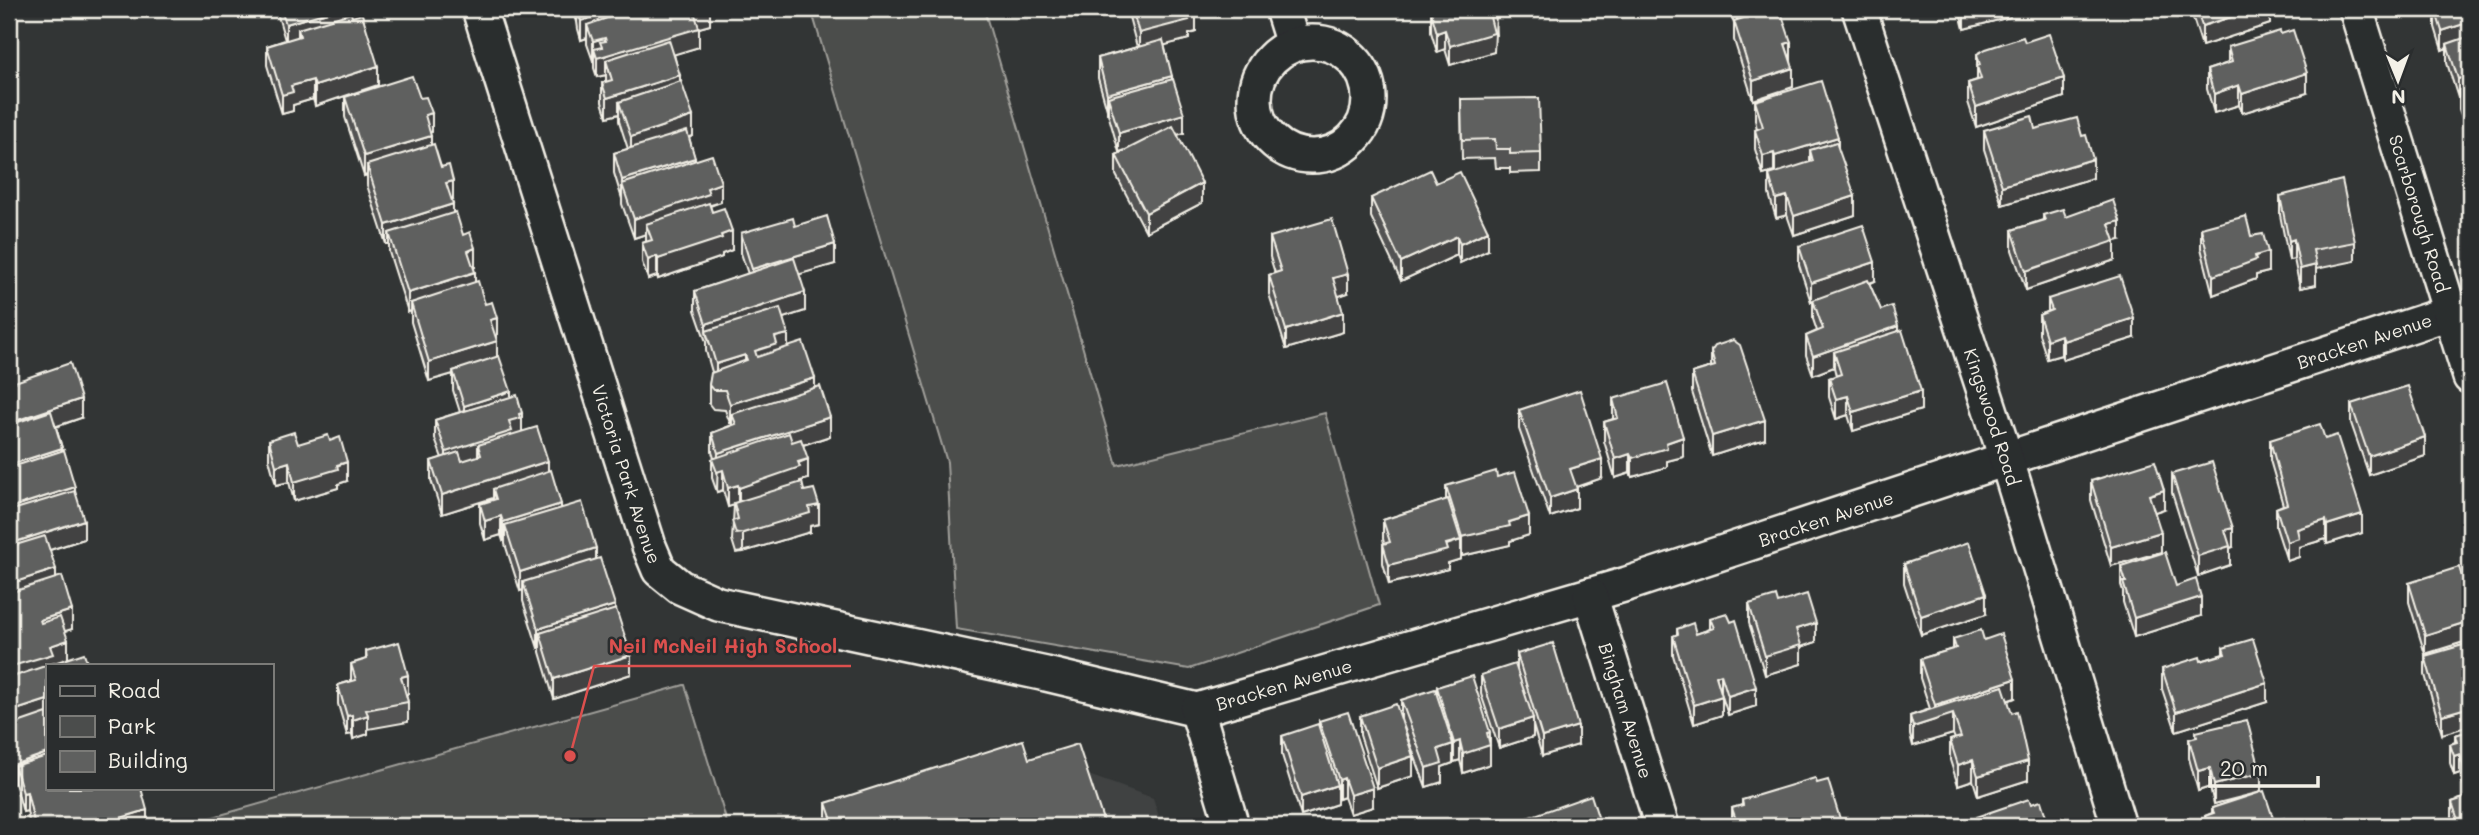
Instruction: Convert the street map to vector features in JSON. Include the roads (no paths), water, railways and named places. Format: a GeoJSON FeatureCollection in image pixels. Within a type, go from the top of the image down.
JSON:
{"type":"FeatureCollection","features":[{"type":"Feature","properties":{"kind":"street","name":"Victoria Park Avenue"},"geometry":{"type":"LineString","coordinates":[[479,9],[614,440],[659,570],[680,587],[718,604],[1046,674],[1197,710]]}},
{"type":"Feature","properties":{"kind":"street"},"geometry":{"type":"LineString","coordinates":[[1282,9],[1293,44]]}},
{"type":"Feature","properties":{"kind":"street","name":"Kingswood Road"},"geometry":{"type":"LineString","coordinates":[[1859,9],[2007,461],[2119,826]]}},
{"type":"Feature","properties":{"kind":"street","name":"Scarborough Road"},"geometry":{"type":"LineString","coordinates":[[2356,9],[2470,377]]}},
{"type":"Feature","properties":{"kind":"street","name":"Bracken Avenue"},"geometry":{"type":"LineString","coordinates":[[1197,710],[1590,595],[2007,461],[2449,313]]}},
{"type":"Feature","properties":{"kind":"street","name":"Bingham Avenue"},"geometry":{"type":"LineString","coordinates":[[1590,595],[1662,826]]}},
{"type":"Feature","properties":{"kind":"street"},"geometry":{"type":"LineString","coordinates":[[1197,710],[1232,826]]}},
{"type":"Feature","properties":{"kind":"place","name":"Neil McNeil High School"},"geometry":{"type":"Point","coordinates":[570,756]}}]}
